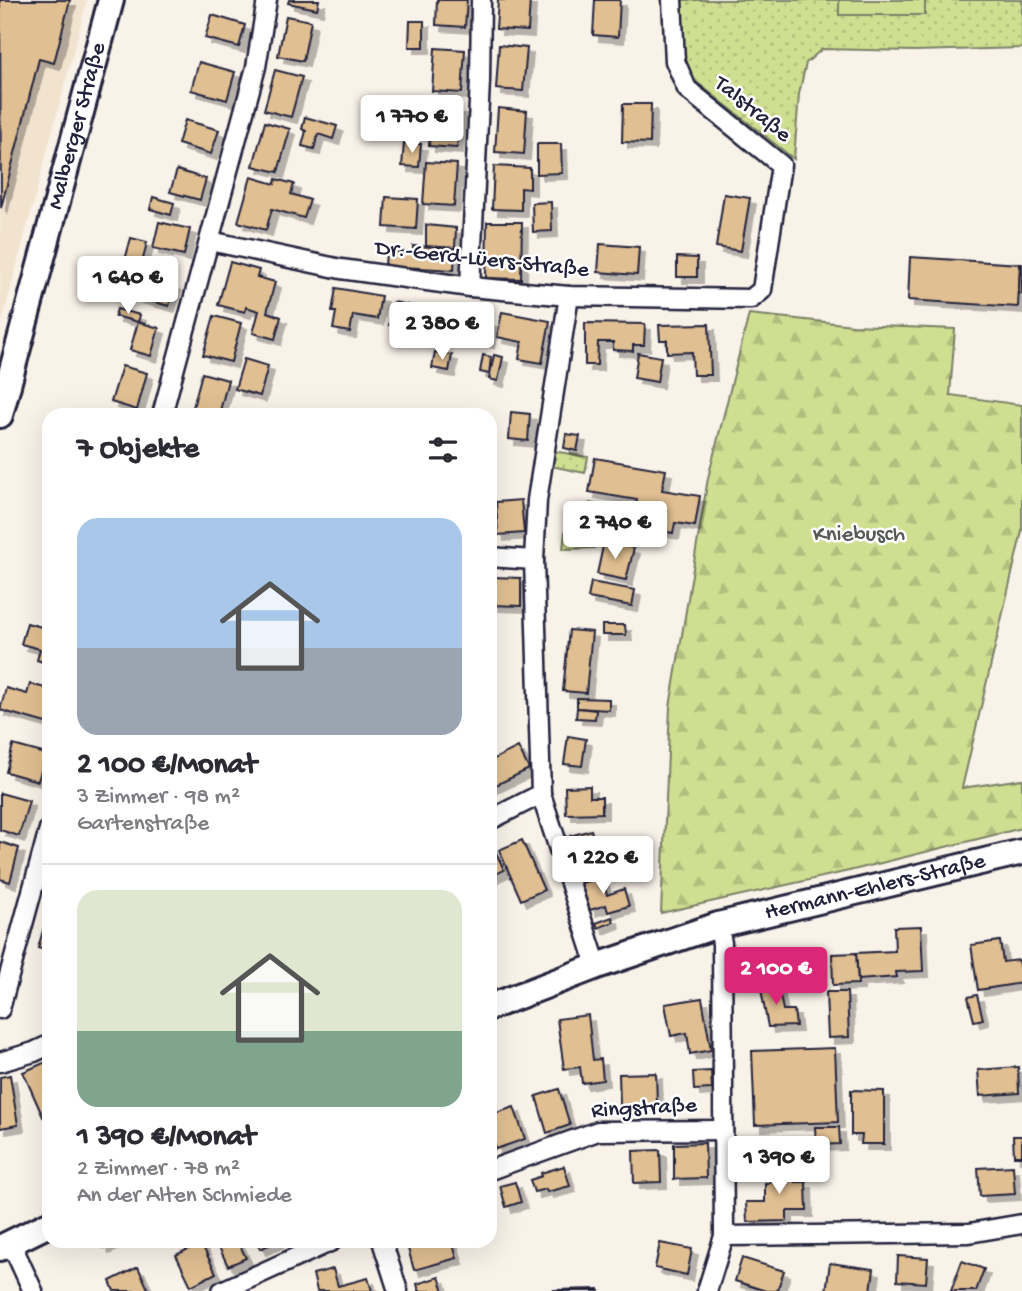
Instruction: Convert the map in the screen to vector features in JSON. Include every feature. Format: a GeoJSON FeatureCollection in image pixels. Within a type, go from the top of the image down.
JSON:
{"type":"FeatureCollection","features":[{"type":"Feature","properties":{"kind":"street","name":"Malberger Straße"},"geometry":{"type":"LineString","coordinates":[[0,415],[111,0]]}},
{"type":"Feature","properties":{"kind":"street"},"geometry":{"type":"LineString","coordinates":[[164,408],[256,67],[267,0]]}},
{"type":"Feature","properties":{"kind":"street"},"geometry":{"type":"LineString","coordinates":[[470,287],[481,0]]}},
{"type":"Feature","properties":{"kind":"street","name":"Talstraße"},"geometry":{"type":"LineString","coordinates":[[672,0],[675,61],[687,89],[781,165],[762,290],[751,299]]}},
{"type":"Feature","properties":{"kind":"street","name":"Dr.-Gerd-Lüers-Straße"},"geometry":{"type":"LineString","coordinates":[[210,241],[341,269],[470,287],[569,296],[751,299]]}},
{"type":"Feature","properties":{"kind":"street"},"geometry":{"type":"LineString","coordinates":[[569,296],[540,471],[534,560],[541,794],[597,966]]}},
{"type":"Feature","properties":{"kind":"street"},"geometry":{"type":"LineString","coordinates":[[497,557],[534,560]]}},
{"type":"Feature","properties":{"kind":"street"},"geometry":{"type":"LineString","coordinates":[[497,816],[541,794]]}},
{"type":"Feature","properties":{"kind":"street","name":"Hermann-Ehlers-Straße"},"geometry":{"type":"LineString","coordinates":[[497,1004],[597,966],[718,925],[1022,852]]}},
{"type":"Feature","properties":{"kind":"street"},"geometry":{"type":"LineString","coordinates":[[0,1010],[42,855]]}},
{"type":"Feature","properties":{"kind":"street"},"geometry":{"type":"LineString","coordinates":[[706,1291],[724,1236],[722,943],[718,925]]}},
{"type":"Feature","properties":{"kind":"street"},"geometry":{"type":"LineString","coordinates":[[0,1062],[42,1048]]}},
{"type":"Feature","properties":{"kind":"street","name":"Ringstraße"},"geometry":{"type":"LineString","coordinates":[[497,1167],[598,1131],[723,1130]]}},
{"type":"Feature","properties":{"kind":"street"},"geometry":{"type":"LineString","coordinates":[[724,1236],[968,1233],[1022,1224]]}},
{"type":"Feature","properties":{"kind":"street"},"geometry":{"type":"LineString","coordinates":[[33,1291],[6,1245],[42,1227]]}},
{"type":"Feature","properties":{"kind":"street"},"geometry":{"type":"LineString","coordinates":[[222,1291],[317,1248]]}},
{"type":"Feature","properties":{"kind":"street"},"geometry":{"type":"LineString","coordinates":[[385,1248],[398,1291]]}},
{"type":"Feature","properties":{"kind":"shaded area"},"geometry":{"type":"Polygon","coordinates":[[[0,0],[87,0],[0,329],[0,0]]]}},
{"type":"Feature","properties":{"kind":"green space"},"geometry":{"type":"Polygon","coordinates":[[[682,0],[1022,0],[1022,48],[914,51],[822,49],[806,63],[799,94],[794,159],[694,80],[683,57],[682,0]]]}},
{"type":"Feature","properties":{"kind":"green space"},"geometry":{"type":"Polygon","coordinates":[[[839,0],[925,0],[925,15],[839,15],[839,0]]]}},
{"type":"Feature","properties":{"kind":"green space","name":"Kniebusch"},"geometry":{"type":"Polygon","coordinates":[[[749,314],[853,325],[955,329],[950,395],[1022,405],[1022,531],[962,788],[1022,779],[1022,828],[849,871],[661,913],[670,707],[708,478],[749,314]]]}},
{"type":"Feature","properties":{"kind":"green space"},"geometry":{"type":"Polygon","coordinates":[[[553,451],[588,457],[585,473],[551,466],[553,451]]]}},
{"type":"Feature","properties":{"kind":"green space"},"geometry":{"type":"Polygon","coordinates":[[[590,503],[628,512],[623,538],[601,536],[594,548],[563,549],[565,532],[585,535],[590,503]]]}},
{"type":"Feature","properties":{"kind":"building"},"geometry":{"type":"Polygon","coordinates":[[[0,0],[70,0],[54,63],[39,59],[1,208],[0,0]]]}},
{"type":"Feature","properties":{"kind":"building"},"geometry":{"type":"Polygon","coordinates":[[[289,0],[319,0],[317,9],[288,3],[289,0]]]}},
{"type":"Feature","properties":{"kind":"building"},"geometry":{"type":"Polygon","coordinates":[[[437,0],[467,0],[465,27],[436,25],[437,0]]]}},
{"type":"Feature","properties":{"kind":"building"},"geometry":{"type":"Polygon","coordinates":[[[498,0],[530,0],[528,31],[496,29],[498,0]]]}},
{"type":"Feature","properties":{"kind":"building"},"geometry":{"type":"Polygon","coordinates":[[[595,0],[620,0],[618,37],[593,35],[595,0]]]}},
{"type":"Feature","properties":{"kind":"building"},"geometry":{"type":"Polygon","coordinates":[[[212,15],[245,25],[239,47],[205,38],[212,15]]]}},
{"type":"Feature","properties":{"kind":"building"},"geometry":{"type":"Polygon","coordinates":[[[286,16],[311,21],[303,61],[278,56],[286,16]]]}},
{"type":"Feature","properties":{"kind":"building"},"geometry":{"type":"Polygon","coordinates":[[[410,21],[424,21],[424,47],[409,47],[410,21]]]}},
{"type":"Feature","properties":{"kind":"building"},"geometry":{"type":"Polygon","coordinates":[[[499,45],[527,48],[523,91],[496,89],[499,45]]]}},
{"type":"Feature","properties":{"kind":"building"},"geometry":{"type":"Polygon","coordinates":[[[435,48],[465,50],[462,93],[432,91],[435,48]]]}},
{"type":"Feature","properties":{"kind":"building"},"geometry":{"type":"Polygon","coordinates":[[[199,62],[235,72],[227,100],[191,90],[199,62]]]}},
{"type":"Feature","properties":{"kind":"building"},"geometry":{"type":"Polygon","coordinates":[[[275,70],[302,77],[291,117],[264,110],[275,70]]]}},
{"type":"Feature","properties":{"kind":"building"},"geometry":{"type":"Polygon","coordinates":[[[623,104],[651,104],[650,143],[622,142],[623,104]]]}},
{"type":"Feature","properties":{"kind":"building"},"geometry":{"type":"Polygon","coordinates":[[[432,106],[460,108],[457,148],[429,146],[432,106]]]}},
{"type":"Feature","properties":{"kind":"building"},"geometry":{"type":"Polygon","coordinates":[[[498,108],[527,111],[524,154],[495,152],[498,108]]]}},
{"type":"Feature","properties":{"kind":"building"},"geometry":{"type":"Polygon","coordinates":[[[305,117],[337,126],[333,139],[318,134],[314,149],[302,146],[306,131],[302,129],[305,117]]]}},
{"type":"Feature","properties":{"kind":"building"},"geometry":{"type":"Polygon","coordinates":[[[185,120],[219,130],[211,154],[178,144],[185,120]]]}},
{"type":"Feature","properties":{"kind":"building"},"geometry":{"type":"Polygon","coordinates":[[[265,122],[290,129],[278,172],[253,166],[265,122]]]}},
{"type":"Feature","properties":{"kind":"building"},"geometry":{"type":"Polygon","coordinates":[[[404,143],[421,144],[419,167],[402,166],[404,143]]]}},
{"type":"Feature","properties":{"kind":"building"},"geometry":{"type":"Polygon","coordinates":[[[537,144],[561,144],[562,173],[537,174],[537,144]]]}},
{"type":"Feature","properties":{"kind":"building"},"geometry":{"type":"Polygon","coordinates":[[[426,162],[457,164],[454,206],[423,204],[426,162]]]}},
{"type":"Feature","properties":{"kind":"building"},"geometry":{"type":"Polygon","coordinates":[[[494,166],[530,168],[530,189],[521,188],[521,210],[492,209],[494,166]]]}},
{"type":"Feature","properties":{"kind":"building"},"geometry":{"type":"Polygon","coordinates":[[[177,170],[206,179],[200,200],[170,192],[177,170]]]}},
{"type":"Feature","properties":{"kind":"building"},"geometry":{"type":"Polygon","coordinates":[[[251,177],[275,184],[276,179],[294,184],[291,194],[310,200],[304,218],[272,209],[266,230],[238,222],[251,177]]]}},
{"type":"Feature","properties":{"kind":"building"},"geometry":{"type":"Polygon","coordinates":[[[724,194],[750,198],[741,251],[716,247],[724,194]]]}},
{"type":"Feature","properties":{"kind":"building"},"geometry":{"type":"Polygon","coordinates":[[[153,197],[174,203],[171,215],[150,209],[153,197]]]}},
{"type":"Feature","properties":{"kind":"building"},"geometry":{"type":"Polygon","coordinates":[[[386,197],[418,199],[416,229],[384,227],[386,197]]]}},
{"type":"Feature","properties":{"kind":"building"},"geometry":{"type":"Polygon","coordinates":[[[551,202],[552,231],[533,232],[532,203],[551,202]]]}},
{"type":"Feature","properties":{"kind":"building"},"geometry":{"type":"Polygon","coordinates":[[[159,222],[190,229],[184,255],[153,248],[159,222]]]}},
{"type":"Feature","properties":{"kind":"building"},"geometry":{"type":"Polygon","coordinates":[[[487,222],[522,222],[521,279],[486,278],[487,222]]]}},
{"type":"Feature","properties":{"kind":"building"},"geometry":{"type":"Polygon","coordinates":[[[426,225],[456,228],[455,248],[426,246],[426,225]]]}},
{"type":"Feature","properties":{"kind":"building"},"geometry":{"type":"Polygon","coordinates":[[[131,238],[147,242],[141,268],[124,264],[131,238]]]}},
{"type":"Feature","properties":{"kind":"building"},"geometry":{"type":"Polygon","coordinates":[[[600,244],[639,247],[637,275],[598,272],[600,244]]]}},
{"type":"Feature","properties":{"kind":"building"},"geometry":{"type":"Polygon","coordinates":[[[413,246],[455,248],[454,270],[385,266],[386,251],[413,253],[413,246]]]}},
{"type":"Feature","properties":{"kind":"building"},"geometry":{"type":"Polygon","coordinates":[[[677,257],[697,258],[697,277],[677,277],[677,257]]]}},
{"type":"Feature","properties":{"kind":"building"},"geometry":{"type":"Polygon","coordinates":[[[910,257],[1020,264],[1018,307],[908,300],[910,257]]]}},
{"type":"Feature","properties":{"kind":"building"},"geometry":{"type":"Polygon","coordinates":[[[230,262],[259,270],[257,277],[275,282],[267,312],[281,317],[275,339],[253,333],[259,311],[246,307],[245,312],[218,305],[230,262]]]}},
{"type":"Feature","properties":{"kind":"building"},"geometry":{"type":"Polygon","coordinates":[[[1022,264],[1022,294],[1019,294],[1022,264]]]}},
{"type":"Feature","properties":{"kind":"building"},"geometry":{"type":"Polygon","coordinates":[[[139,274],[175,285],[169,306],[133,296],[139,274]]]}},
{"type":"Feature","properties":{"kind":"building"},"geometry":{"type":"Polygon","coordinates":[[[336,288],[381,296],[377,319],[353,315],[350,332],[333,329],[336,312],[332,312],[336,288]]]}},
{"type":"Feature","properties":{"kind":"building"},"geometry":{"type":"Polygon","coordinates":[[[394,302],[439,312],[433,335],[389,325],[394,302]]]}},
{"type":"Feature","properties":{"kind":"building"},"geometry":{"type":"Polygon","coordinates":[[[117,309],[140,315],[138,322],[115,316],[117,309]]]}},
{"type":"Feature","properties":{"kind":"building"},"geometry":{"type":"Polygon","coordinates":[[[502,312],[550,321],[542,363],[519,359],[522,342],[497,337],[502,312]]]}},
{"type":"Feature","properties":{"kind":"building"},"geometry":{"type":"Polygon","coordinates":[[[447,313],[492,321],[488,342],[444,334],[447,313]]]}},
{"type":"Feature","properties":{"kind":"building"},"geometry":{"type":"Polygon","coordinates":[[[214,316],[241,323],[231,362],[203,355],[214,316]]]}},
{"type":"Feature","properties":{"kind":"building"},"geometry":{"type":"Polygon","coordinates":[[[138,322],[159,328],[151,356],[130,350],[138,322]]]}},
{"type":"Feature","properties":{"kind":"building"},"geometry":{"type":"Polygon","coordinates":[[[585,323],[645,324],[644,345],[633,345],[633,351],[613,350],[613,342],[598,342],[597,365],[585,365],[585,323]]]}},
{"type":"Feature","properties":{"kind":"building"},"geometry":{"type":"Polygon","coordinates":[[[709,324],[711,375],[693,375],[692,352],[667,353],[667,340],[660,340],[659,325],[709,324]]]}},
{"type":"Feature","properties":{"kind":"building"},"geometry":{"type":"Polygon","coordinates":[[[435,352],[452,355],[449,371],[432,368],[435,352]]]}},
{"type":"Feature","properties":{"kind":"building"},"geometry":{"type":"Polygon","coordinates":[[[638,353],[661,357],[657,382],[634,378],[638,353]]]}},
{"type":"Feature","properties":{"kind":"building"},"geometry":{"type":"Polygon","coordinates":[[[483,355],[491,357],[489,374],[480,372],[483,355]]]}},
{"type":"Feature","properties":{"kind":"building"},"geometry":{"type":"Polygon","coordinates":[[[494,355],[503,357],[498,381],[489,379],[494,355]]]}},
{"type":"Feature","properties":{"kind":"building"},"geometry":{"type":"Polygon","coordinates":[[[244,359],[268,366],[260,396],[235,389],[244,359]]]}},
{"type":"Feature","properties":{"kind":"building"},"geometry":{"type":"Polygon","coordinates":[[[122,366],[147,373],[138,408],[111,402],[122,366]]]}},
{"type":"Feature","properties":{"kind":"building"},"geometry":{"type":"Polygon","coordinates":[[[202,373],[228,380],[221,408],[193,408],[202,373]]]}},
{"type":"Feature","properties":{"kind":"building"},"geometry":{"type":"Polygon","coordinates":[[[511,412],[530,414],[528,441],[509,439],[511,412]]]}},
{"type":"Feature","properties":{"kind":"building"},"geometry":{"type":"Polygon","coordinates":[[[566,434],[580,436],[577,451],[564,448],[566,434]]]}},
{"type":"Feature","properties":{"kind":"building"},"geometry":{"type":"Polygon","coordinates":[[[595,458],[666,470],[662,490],[700,496],[695,526],[675,523],[673,533],[652,529],[650,536],[631,533],[637,500],[589,492],[595,458]]]}},
{"type":"Feature","properties":{"kind":"building"},"geometry":{"type":"Polygon","coordinates":[[[521,500],[524,533],[498,535],[497,502],[521,500]]]}},
{"type":"Feature","properties":{"kind":"building"},"geometry":{"type":"Polygon","coordinates":[[[604,542],[634,548],[626,580],[597,574],[604,542]]]}},
{"type":"Feature","properties":{"kind":"building"},"geometry":{"type":"Polygon","coordinates":[[[497,577],[521,578],[521,606],[497,605],[497,577]]]}},
{"type":"Feature","properties":{"kind":"building"},"geometry":{"type":"Polygon","coordinates":[[[591,582],[635,590],[632,606],[588,598],[591,582]]]}},
{"type":"Feature","properties":{"kind":"building"},"geometry":{"type":"Polygon","coordinates":[[[27,623],[42,627],[42,662],[37,660],[40,649],[21,644],[27,623]]]}},
{"type":"Feature","properties":{"kind":"building"},"geometry":{"type":"Polygon","coordinates":[[[602,625],[625,625],[626,635],[602,635],[602,625]]]}},
{"type":"Feature","properties":{"kind":"building"},"geometry":{"type":"Polygon","coordinates":[[[569,630],[592,632],[586,693],[563,691],[569,630]]]}},
{"type":"Feature","properties":{"kind":"building"},"geometry":{"type":"Polygon","coordinates":[[[30,684],[42,687],[42,722],[0,710],[6,688],[27,694],[30,684]]]}},
{"type":"Feature","properties":{"kind":"building"},"geometry":{"type":"Polygon","coordinates":[[[577,698],[609,699],[609,710],[577,708],[577,698]]]}},
{"type":"Feature","properties":{"kind":"building"},"geometry":{"type":"Polygon","coordinates":[[[577,708],[596,710],[595,719],[576,718],[577,708]]]}},
{"type":"Feature","properties":{"kind":"building"},"geometry":{"type":"Polygon","coordinates":[[[568,736],[586,739],[582,766],[564,764],[568,736]]]}},
{"type":"Feature","properties":{"kind":"building"},"geometry":{"type":"Polygon","coordinates":[[[13,745],[42,753],[38,781],[6,772],[13,745]]]}},
{"type":"Feature","properties":{"kind":"building"},"geometry":{"type":"Polygon","coordinates":[[[518,747],[529,769],[497,785],[497,758],[518,747]]]}},
{"type":"Feature","properties":{"kind":"building"},"geometry":{"type":"Polygon","coordinates":[[[590,786],[590,797],[602,797],[602,813],[566,814],[565,787],[590,786]]]}},
{"type":"Feature","properties":{"kind":"building"},"geometry":{"type":"Polygon","coordinates":[[[0,793],[29,801],[19,836],[0,830],[0,793]]]}},
{"type":"Feature","properties":{"kind":"building"},"geometry":{"type":"Polygon","coordinates":[[[591,830],[599,855],[578,862],[570,836],[591,830]]]}},
{"type":"Feature","properties":{"kind":"building"},"geometry":{"type":"Polygon","coordinates":[[[522,840],[544,890],[521,900],[499,850],[522,840]]]}},
{"type":"Feature","properties":{"kind":"building"},"geometry":{"type":"Polygon","coordinates":[[[0,842],[19,848],[10,882],[0,879],[0,842]]]}},
{"type":"Feature","properties":{"kind":"building"},"geometry":{"type":"Polygon","coordinates":[[[497,854],[504,870],[497,874],[497,854]]]}},
{"type":"Feature","properties":{"kind":"building"},"geometry":{"type":"Polygon","coordinates":[[[610,856],[614,869],[591,876],[587,864],[610,856]]]}},
{"type":"Feature","properties":{"kind":"building"},"geometry":{"type":"Polygon","coordinates":[[[602,877],[607,895],[624,889],[629,906],[608,912],[606,905],[590,910],[581,883],[602,877]]]}},
{"type":"Feature","properties":{"kind":"building"},"geometry":{"type":"Polygon","coordinates":[[[612,917],[614,922],[598,928],[596,923],[612,917]]]}},
{"type":"Feature","properties":{"kind":"building"},"geometry":{"type":"Polygon","coordinates":[[[921,926],[923,971],[896,972],[897,977],[858,980],[856,953],[895,951],[894,927],[921,926]]]}},
{"type":"Feature","properties":{"kind":"building"},"geometry":{"type":"Polygon","coordinates":[[[1000,941],[1003,962],[1019,960],[1022,983],[978,990],[971,945],[1000,941]]]}},
{"type":"Feature","properties":{"kind":"building"},"geometry":{"type":"Polygon","coordinates":[[[856,953],[858,984],[833,985],[832,954],[856,953]]]}},
{"type":"Feature","properties":{"kind":"building"},"geometry":{"type":"Polygon","coordinates":[[[777,981],[783,1010],[794,1010],[796,1026],[768,1027],[760,984],[777,981]]]}},
{"type":"Feature","properties":{"kind":"building"},"geometry":{"type":"Polygon","coordinates":[[[826,992],[847,992],[849,1037],[828,1038],[826,992]]]}},
{"type":"Feature","properties":{"kind":"building"},"geometry":{"type":"Polygon","coordinates":[[[977,995],[983,1019],[974,1021],[968,997],[977,995]]]}},
{"type":"Feature","properties":{"kind":"building"},"geometry":{"type":"Polygon","coordinates":[[[702,998],[711,1050],[690,1054],[687,1033],[671,1036],[665,1004],[702,998]]]}},
{"type":"Feature","properties":{"kind":"building"},"geometry":{"type":"Polygon","coordinates":[[[588,1015],[593,1060],[601,1059],[603,1080],[582,1083],[580,1067],[564,1069],[557,1019],[588,1015]]]}},
{"type":"Feature","properties":{"kind":"building"},"geometry":{"type":"Polygon","coordinates":[[[835,1048],[838,1122],[755,1125],[752,1051],[835,1048]]]}},
{"type":"Feature","properties":{"kind":"building"},"geometry":{"type":"Polygon","coordinates":[[[42,1064],[42,1115],[23,1072],[42,1064]]]}},
{"type":"Feature","properties":{"kind":"building"},"geometry":{"type":"Polygon","coordinates":[[[1018,1067],[1019,1093],[980,1096],[978,1070],[1018,1067]]]}},
{"type":"Feature","properties":{"kind":"building"},"geometry":{"type":"Polygon","coordinates":[[[711,1071],[712,1089],[694,1090],[693,1072],[711,1071]]]}},
{"type":"Feature","properties":{"kind":"building"},"geometry":{"type":"Polygon","coordinates":[[[656,1073],[657,1104],[620,1105],[619,1074],[656,1073]]]}},
{"type":"Feature","properties":{"kind":"building"},"geometry":{"type":"Polygon","coordinates":[[[10,1075],[18,1125],[0,1128],[0,1077],[10,1075]]]}},
{"type":"Feature","properties":{"kind":"building"},"geometry":{"type":"Polygon","coordinates":[[[559,1089],[570,1125],[547,1133],[536,1096],[559,1089]]]}},
{"type":"Feature","properties":{"kind":"building"},"geometry":{"type":"Polygon","coordinates":[[[851,1090],[884,1091],[884,1144],[861,1144],[862,1135],[851,1135],[851,1090]]]}},
{"type":"Feature","properties":{"kind":"building"},"geometry":{"type":"Polygon","coordinates":[[[514,1107],[525,1139],[497,1149],[497,1113],[514,1107]]]}},
{"type":"Feature","properties":{"kind":"building"},"geometry":{"type":"Polygon","coordinates":[[[815,1127],[839,1127],[840,1144],[816,1145],[815,1127]]]}},
{"type":"Feature","properties":{"kind":"building"},"geometry":{"type":"Polygon","coordinates":[[[1013,1136],[1022,1136],[1022,1156],[1014,1156],[1013,1136]]]}},
{"type":"Feature","properties":{"kind":"building"},"geometry":{"type":"Polygon","coordinates":[[[705,1143],[706,1178],[674,1179],[674,1144],[705,1143]]]}},
{"type":"Feature","properties":{"kind":"building"},"geometry":{"type":"Polygon","coordinates":[[[660,1150],[661,1182],[634,1183],[633,1151],[660,1150]]]}},
{"type":"Feature","properties":{"kind":"building"},"geometry":{"type":"Polygon","coordinates":[[[795,1164],[795,1182],[806,1182],[807,1211],[787,1211],[787,1221],[747,1222],[746,1202],[765,1202],[765,1183],[770,1183],[769,1165],[795,1164]]]}},
{"type":"Feature","properties":{"kind":"building"},"geometry":{"type":"Polygon","coordinates":[[[564,1166],[570,1186],[547,1192],[546,1189],[534,1192],[530,1180],[542,1176],[541,1173],[564,1166]]]}},
{"type":"Feature","properties":{"kind":"building"},"geometry":{"type":"Polygon","coordinates":[[[1013,1166],[1015,1194],[980,1196],[978,1168],[1013,1166]]]}},
{"type":"Feature","properties":{"kind":"building"},"geometry":{"type":"Polygon","coordinates":[[[515,1182],[521,1202],[506,1207],[500,1186],[515,1182]]]}},
{"type":"Feature","properties":{"kind":"building"},"geometry":{"type":"Polygon","coordinates":[[[660,1243],[692,1249],[687,1275],[655,1268],[660,1243]]]}},
{"type":"Feature","properties":{"kind":"building"},"geometry":{"type":"Polygon","coordinates":[[[191,1248],[204,1248],[216,1273],[191,1286],[176,1255],[191,1248]]]}},
{"type":"Feature","properties":{"kind":"building"},"geometry":{"type":"Polygon","coordinates":[[[219,1248],[241,1248],[246,1258],[228,1266],[219,1248]]]}},
{"type":"Feature","properties":{"kind":"building"},"geometry":{"type":"Polygon","coordinates":[[[408,1248],[454,1248],[457,1258],[414,1270],[408,1248]]]}},
{"type":"Feature","properties":{"kind":"building"},"geometry":{"type":"Polygon","coordinates":[[[898,1256],[928,1258],[926,1283],[897,1281],[898,1256]]]}},
{"type":"Feature","properties":{"kind":"building"},"geometry":{"type":"Polygon","coordinates":[[[742,1258],[784,1271],[777,1291],[766,1291],[735,1281],[742,1258]]]}},
{"type":"Feature","properties":{"kind":"building"},"geometry":{"type":"Polygon","coordinates":[[[962,1261],[984,1269],[976,1291],[951,1291],[962,1261]]]}},
{"type":"Feature","properties":{"kind":"building"},"geometry":{"type":"Polygon","coordinates":[[[830,1263],[874,1269],[871,1291],[826,1291],[830,1263]]]}},
{"type":"Feature","properties":{"kind":"building"},"geometry":{"type":"Polygon","coordinates":[[[138,1267],[149,1291],[114,1291],[110,1281],[138,1267]]]}},
{"type":"Feature","properties":{"kind":"building"},"geometry":{"type":"Polygon","coordinates":[[[333,1269],[338,1286],[368,1278],[372,1291],[317,1291],[313,1274],[333,1269]]]}},
{"type":"Feature","properties":{"kind":"building"},"geometry":{"type":"Polygon","coordinates":[[[439,1277],[444,1291],[419,1291],[417,1284],[439,1277]]]}},
{"type":"Feature","properties":{"kind":"building"},"geometry":{"type":"Polygon","coordinates":[[[553,1290],[599,1291],[553,1291],[553,1290]]]}}]}
